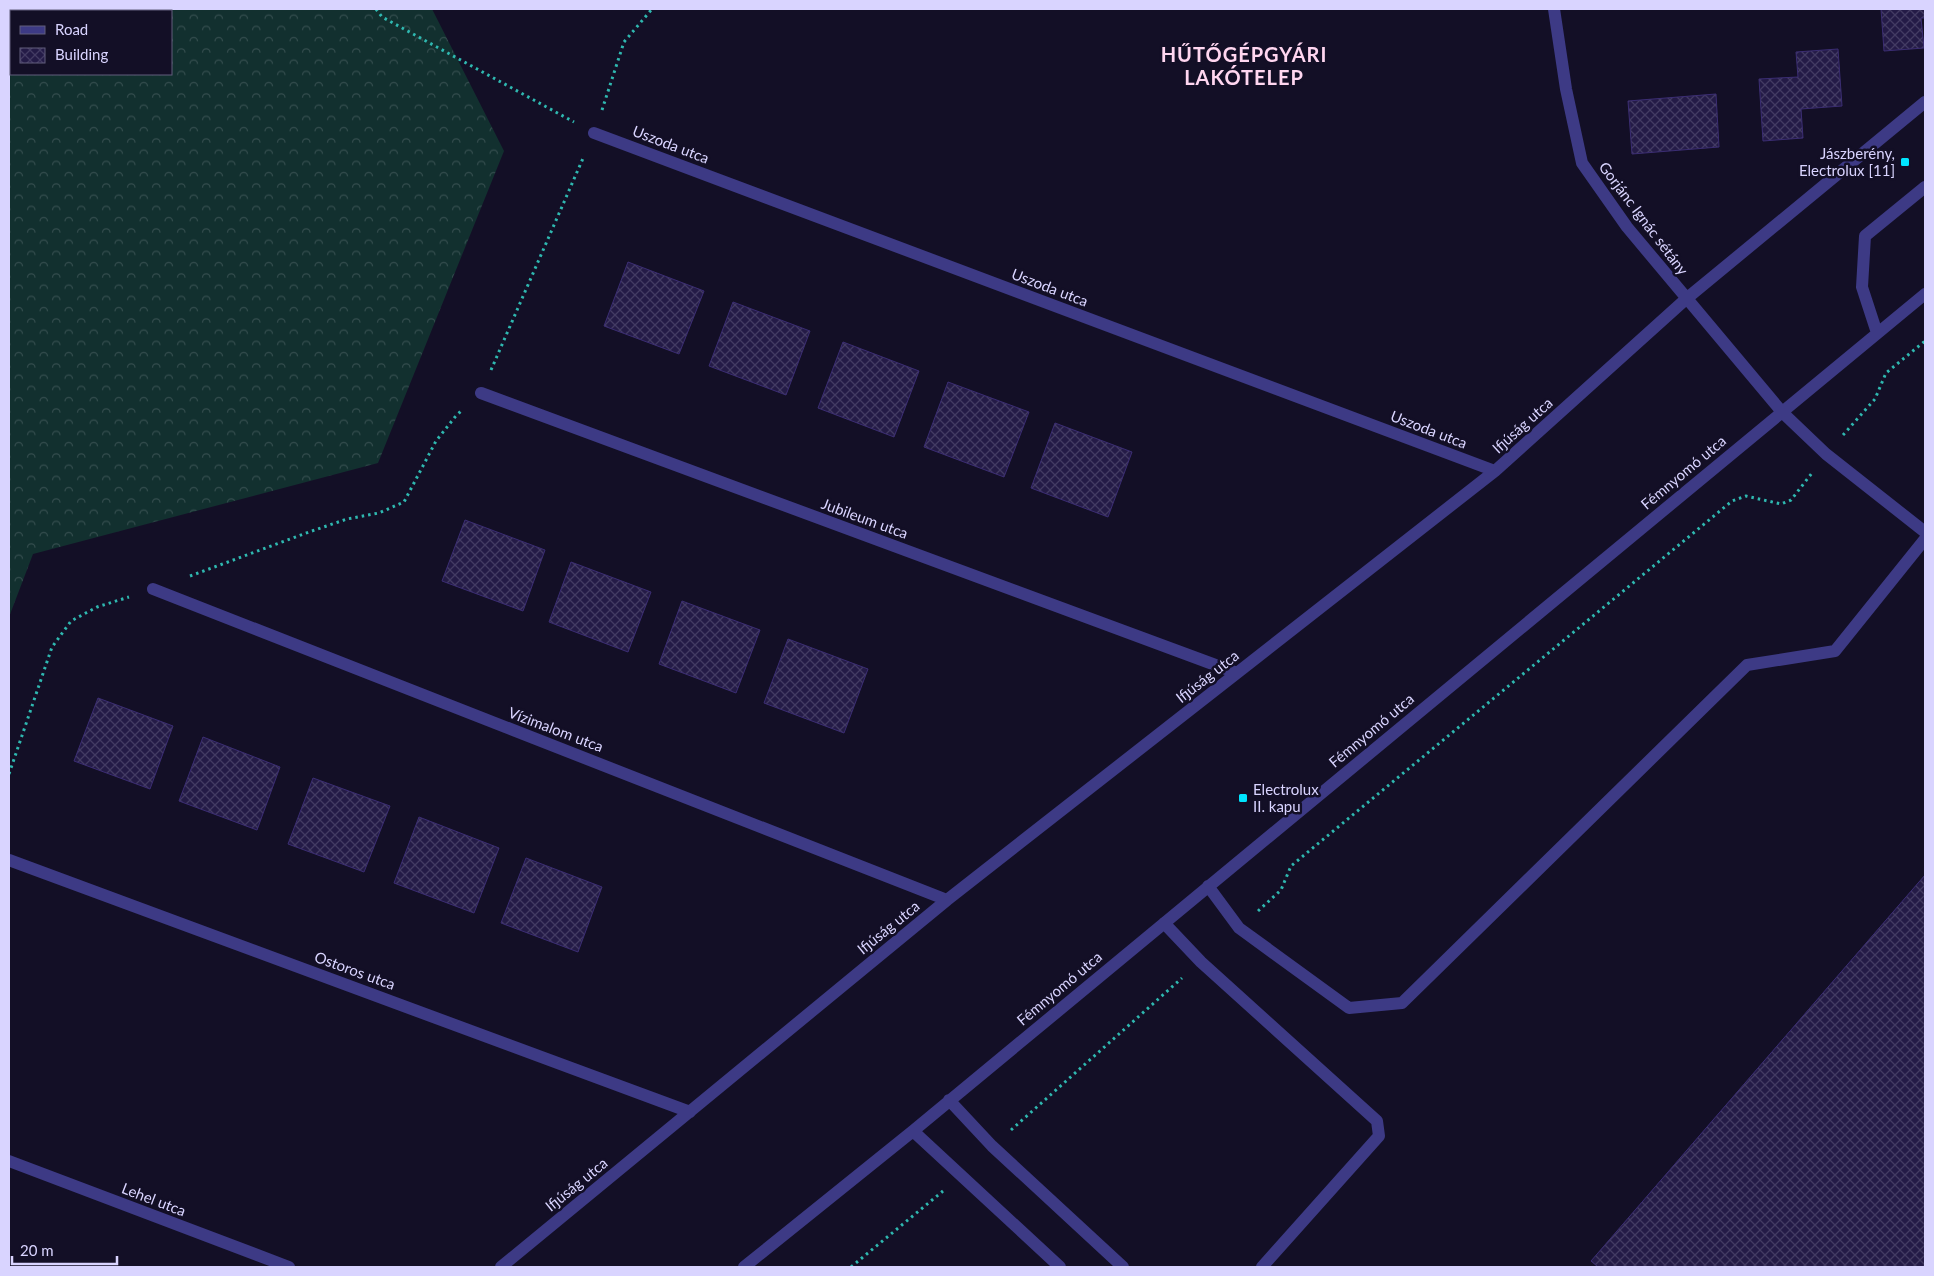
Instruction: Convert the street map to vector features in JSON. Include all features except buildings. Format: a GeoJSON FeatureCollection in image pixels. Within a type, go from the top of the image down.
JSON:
{"type":"FeatureCollection","features":[{"type":"Feature","properties":{"kind":"street","name":"Gorjánc Ignác sétány"},"geometry":{"type":"LineString","coordinates":[[1554,9],[1566,89],[1582,163],[1627,227],[1782,412],[1826,454],[1925,532]]}},
{"type":"Feature","properties":{"kind":"street","name":"Ifjúság utca"},"geometry":{"type":"LineString","coordinates":[[501,1267],[947,900],[1495,471],[1686,299],[1925,102]]}},
{"type":"Feature","properties":{"kind":"street","name":"Uszoda utca"},"geometry":{"type":"LineString","coordinates":[[594,133],[1495,471]]}},
{"type":"Feature","properties":{"kind":"street"},"geometry":{"type":"LineString","coordinates":[[1877,333],[1862,287],[1865,236],[1925,187]]}},
{"type":"Feature","properties":{"kind":"street","name":"Fémnyomó utca"},"geometry":{"type":"LineString","coordinates":[[744,1267],[914,1130],[1925,294]]}},
{"type":"Feature","properties":{"kind":"street","name":"Jubileum utca"},"geometry":{"type":"LineString","coordinates":[[481,393],[1237,673]]}},
{"type":"Feature","properties":{"kind":"street"},"geometry":{"type":"LineString","coordinates":[[1208,886],[1239,928],[1349,1008],[1402,1003],[1747,665],[1834,651],[1925,539]]}},
{"type":"Feature","properties":{"kind":"street","name":"Vízimalom utca"},"geometry":{"type":"LineString","coordinates":[[153,589],[947,900]]}},
{"type":"Feature","properties":{"kind":"street","name":"Ostoros utca"},"geometry":{"type":"LineString","coordinates":[[9,860],[690,1112]]}},
{"type":"Feature","properties":{"kind":"street"},"geometry":{"type":"LineString","coordinates":[[1164,923],[1200,962],[1377,1121],[1379,1136],[1262,1267]]}},
{"type":"Feature","properties":{"kind":"street"},"geometry":{"type":"LineString","coordinates":[[949,1100],[992,1146],[1123,1267]]}},
{"type":"Feature","properties":{"kind":"street"},"geometry":{"type":"LineString","coordinates":[[914,1130],[1060,1267]]}},
{"type":"Feature","properties":{"kind":"street","name":"Lehel utca"},"geometry":{"type":"LineString","coordinates":[[9,1161],[289,1267]]}},
{"type":"Feature","properties":{"kind":"path"},"geometry":{"type":"LineString","coordinates":[[376,9],[382,17],[594,133]]}},
{"type":"Feature","properties":{"kind":"path"},"geometry":{"type":"LineString","coordinates":[[9,774],[52,647],[72,622],[98,607],[309,532],[348,519],[379,513],[404,502],[436,442],[455,416],[481,393],[594,133],[624,42],[652,9]]}},
{"type":"Feature","properties":{"kind":"path"},"geometry":{"type":"LineString","coordinates":[[1239,928],[1281,890],[1291,866],[1732,500],[1746,496],[1781,504],[1791,500],[1826,454],[1875,399],[1886,373],[1925,340]]}},
{"type":"Feature","properties":{"kind":"path"},"geometry":{"type":"LineString","coordinates":[[992,1146],[1200,962]]}},
{"type":"Feature","properties":{"kind":"path"},"geometry":{"type":"LineString","coordinates":[[851,1267],[940,1195],[959,1173]]}},
{"type":"Feature","properties":{"kind":"green space"},"geometry":{"type":"Polygon","coordinates":[[[9,9],[432,9],[504,151],[378,463],[33,554],[9,617],[9,9]]]}},
{"type":"Feature","properties":{"kind":"place","name":"Jászberény, Electrolux [11]"},"geometry":{"type":"Point","coordinates":[1905,162]}},
{"type":"Feature","properties":{"kind":"place","name":"Electrolux II. kapu"},"geometry":{"type":"Point","coordinates":[1243,798]}},
{"type":"Feature","properties":{"kind":"district","name":"HŰTŐGÉPGYÁRI LAKÓTELEP"},"geometry":{"type":"Point","coordinates":[1244,66]}}]}
